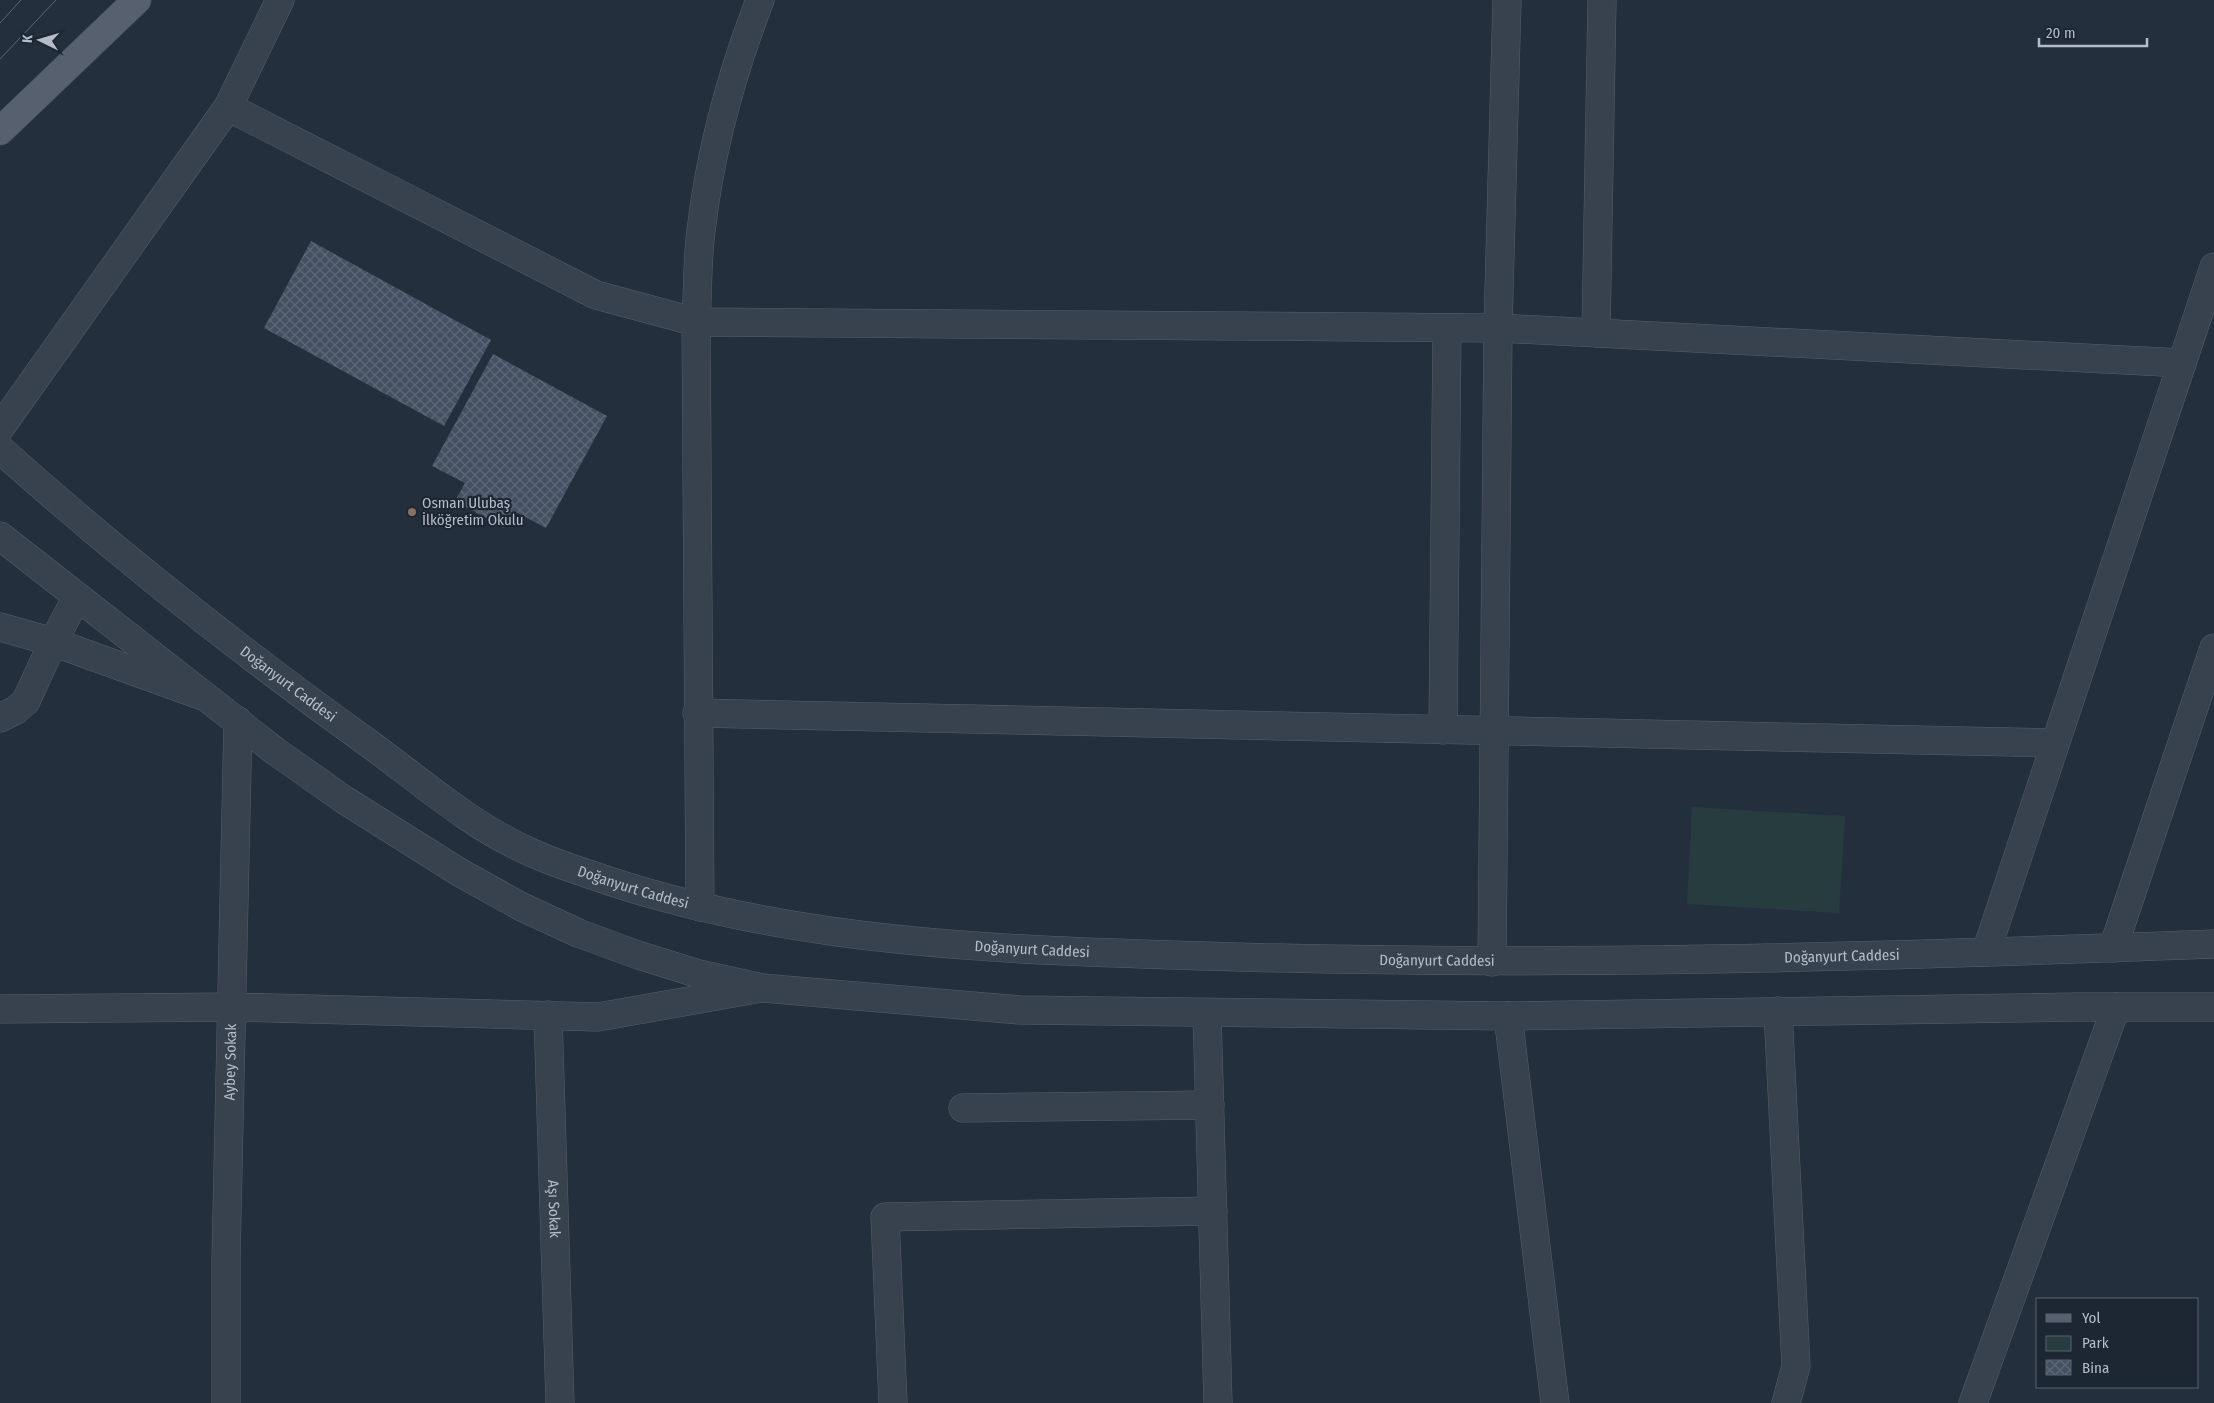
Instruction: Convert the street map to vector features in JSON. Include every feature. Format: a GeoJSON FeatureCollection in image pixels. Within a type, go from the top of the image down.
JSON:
{"type":"FeatureCollection","features":[{"type":"Feature","properties":{"kind":"main road"},"geometry":{"type":"LineString","coordinates":[[0,131],[137,0]]}},
{"type":"Feature","properties":{"kind":"street"},"geometry":{"type":"LineString","coordinates":[[0,428],[228,107],[280,0]]}},
{"type":"Feature","properties":{"kind":"street"},"geometry":{"type":"LineString","coordinates":[[700,907],[697,713],[696,322],[701,233],[711,165],[726,98],[743,43],[760,0]]}},
{"type":"Feature","properties":{"kind":"street"},"geometry":{"type":"LineString","coordinates":[[1492,962],[1498,328],[1506,0]]}},
{"type":"Feature","properties":{"kind":"street"},"geometry":{"type":"LineString","coordinates":[[1596,333],[1602,0]]}},
{"type":"Feature","properties":{"kind":"street"},"geometry":{"type":"LineString","coordinates":[[228,107],[596,295],[696,322],[1498,328],[2182,363]]}},
{"type":"Feature","properties":{"kind":"street"},"geometry":{"type":"LineString","coordinates":[[1986,952],[2214,267]]}},
{"type":"Feature","properties":{"kind":"street"},"geometry":{"type":"LineString","coordinates":[[1443,730],[1447,328]]}},
{"type":"Feature","properties":{"kind":"street","name":"Doğanyurt Caddesi"},"geometry":{"type":"LineString","coordinates":[[0,449],[62,505],[177,600],[295,690],[415,777],[449,805],[485,829],[524,850],[553,862],[640,891],[700,907],[779,924],[860,936],[941,943],[1135,954],[1329,960],[1492,962],[1986,952],[2214,944]]}},
{"type":"Feature","properties":{"kind":"street"},"geometry":{"type":"LineString","coordinates":[[0,536],[275,751],[368,815],[459,872],[520,906],[578,932],[638,955],[699,974],[762,988],[1020,1010],[1207,1013],[1508,1016],[1778,1011],[2214,1007]]}},
{"type":"Feature","properties":{"kind":"street"},"geometry":{"type":"LineString","coordinates":[[0,718],[16,710],[26,701],[53,642],[77,597]]}},
{"type":"Feature","properties":{"kind":"street"},"geometry":{"type":"LineString","coordinates":[[0,627],[53,642],[209,699]]}},
{"type":"Feature","properties":{"kind":"street"},"geometry":{"type":"LineString","coordinates":[[2114,948],[2208,684],[2214,648]]}},
{"type":"Feature","properties":{"kind":"street"},"geometry":{"type":"LineString","coordinates":[[697,713],[2055,743]]}},
{"type":"Feature","properties":{"kind":"street","name":"Aybey Sokak"},"geometry":{"type":"LineString","coordinates":[[226,1403],[226,1258],[238,721]]}},
{"type":"Feature","properties":{"kind":"street"},"geometry":{"type":"LineString","coordinates":[[0,1009],[232,1007],[598,1016],[762,988]]}},
{"type":"Feature","properties":{"kind":"street"},"geometry":{"type":"LineString","coordinates":[[1973,1403],[2116,1007]]}},
{"type":"Feature","properties":{"kind":"street"},"geometry":{"type":"LineString","coordinates":[[1778,1011],[1796,1366],[1786,1403]]}},
{"type":"Feature","properties":{"kind":"street"},"geometry":{"type":"LineString","coordinates":[[1207,1013],[1218,1403]]}},
{"type":"Feature","properties":{"kind":"street","name":"Aşı Sokak"},"geometry":{"type":"LineString","coordinates":[[548,1015],[560,1403]]}},
{"type":"Feature","properties":{"kind":"street"},"geometry":{"type":"LineString","coordinates":[[1508,1016],[1555,1403]]}},
{"type":"Feature","properties":{"kind":"street"},"geometry":{"type":"LineString","coordinates":[[963,1108],[1210,1105]]}},
{"type":"Feature","properties":{"kind":"street"},"geometry":{"type":"LineString","coordinates":[[893,1403],[885,1217],[1213,1211]]}},
{"type":"Feature","properties":{"kind":"green space"},"geometry":{"type":"Polygon","coordinates":[[[1692,807],[1845,816],[1839,913],[1687,904],[1692,807]]]}},
{"type":"Feature","properties":{"kind":"building"},"geometry":{"type":"Polygon","coordinates":[[[311,241],[491,340],[444,426],[264,328],[311,241]]]}},
{"type":"Feature","properties":{"kind":"building"},"geometry":{"type":"Polygon","coordinates":[[[493,354],[607,416],[546,528],[514,511],[504,528],[455,501],[465,483],[432,466],[493,354]]]}},
{"type":"Feature","properties":{"kind":"tram line"},"geometry":{"type":"LineString","coordinates":[[0,23],[21,0]]}},
{"type":"Feature","properties":{"kind":"tram line"},"geometry":{"type":"LineString","coordinates":[[0,59],[56,0]]}},
{"type":"Feature","properties":{"kind":"place","name":"Osman Ulubaş İlköğretim Okulu"},"geometry":{"type":"Point","coordinates":[412,512]}}]}
